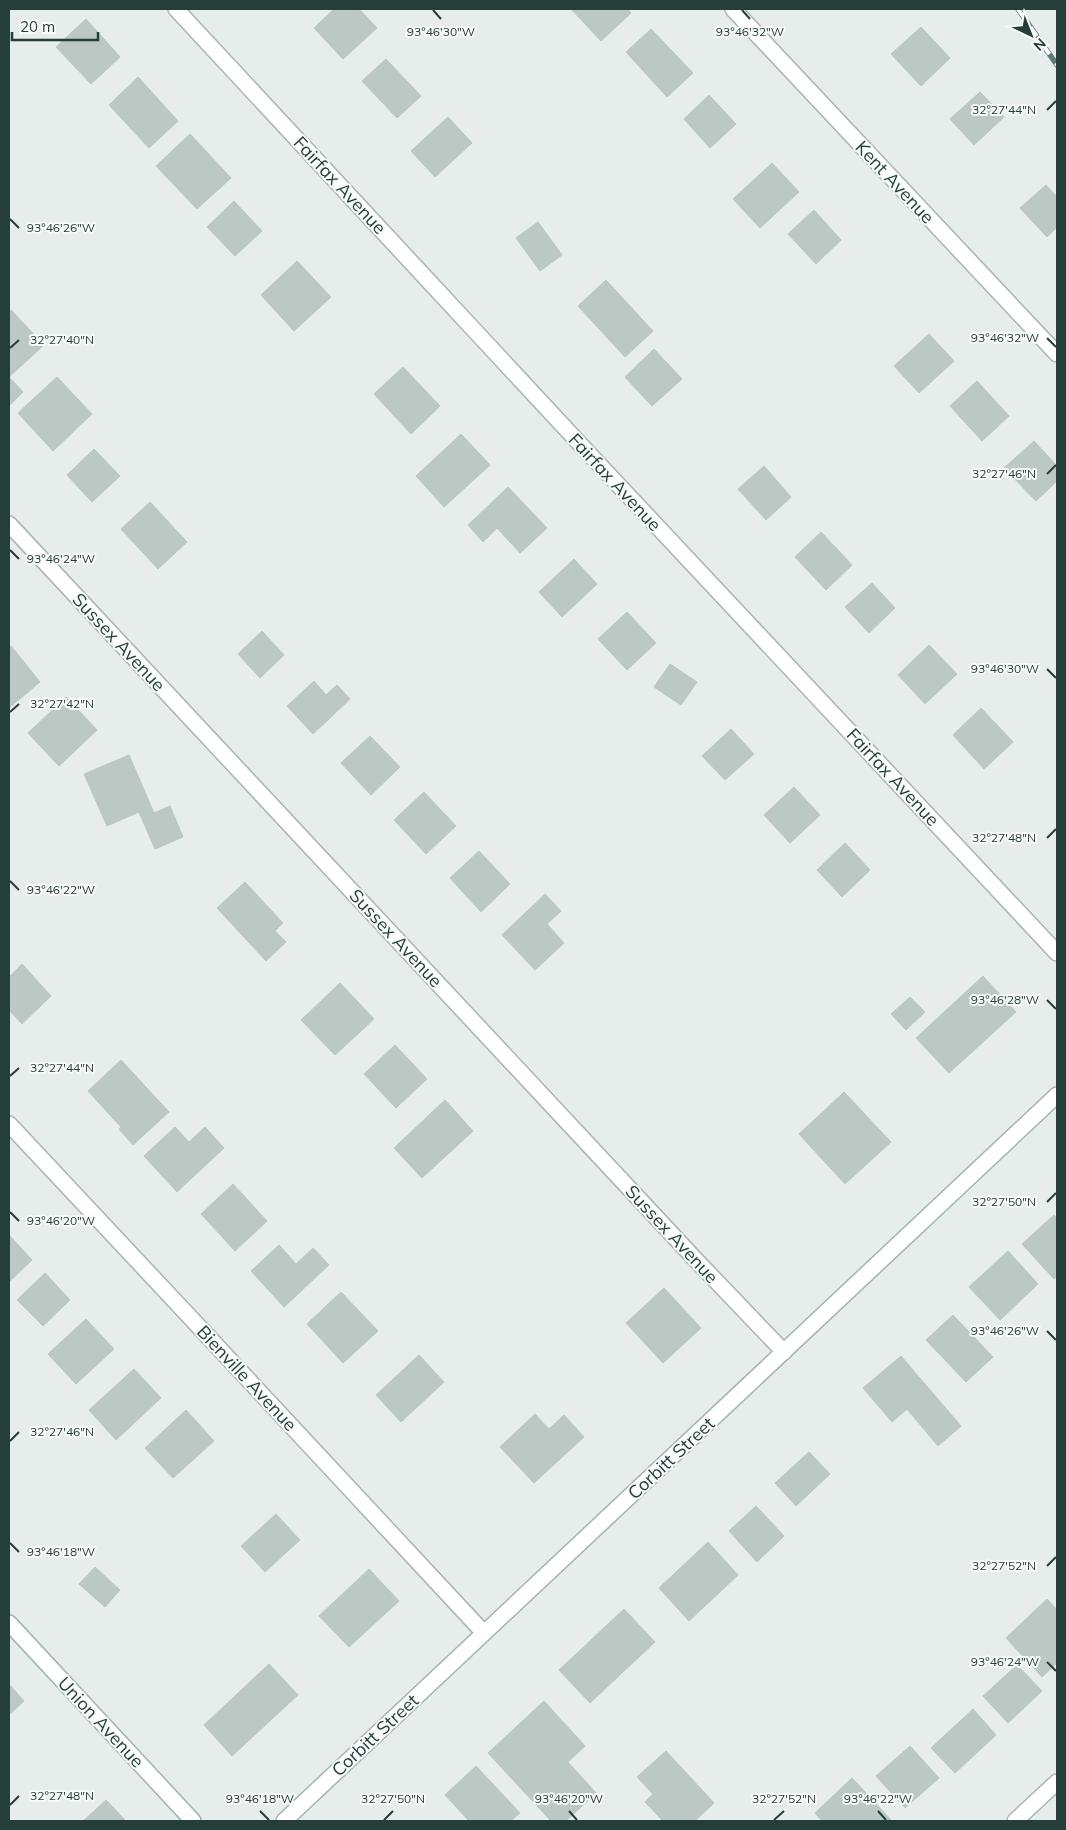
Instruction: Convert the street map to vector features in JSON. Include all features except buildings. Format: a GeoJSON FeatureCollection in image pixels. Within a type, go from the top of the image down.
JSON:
{"type":"FeatureCollection","features":[{"type":"Feature","properties":{"kind":"street","name":"Fairfax Avenue"},"geometry":{"type":"LineString","coordinates":[[176,9],[1057,953]]}},
{"type":"Feature","properties":{"kind":"street","name":"Kent Avenue"},"geometry":{"type":"LineString","coordinates":[[733,9],[1057,354]]}},
{"type":"Feature","properties":{"kind":"street","name":"Sussex Avenue"},"geometry":{"type":"LineString","coordinates":[[9,524],[784,1352]]}},
{"type":"Feature","properties":{"kind":"street","name":"Corbitt Street"},"geometry":{"type":"LineString","coordinates":[[284,1821],[1057,1095]]}},
{"type":"Feature","properties":{"kind":"street","name":"Bienville Avenue"},"geometry":{"type":"LineString","coordinates":[[9,1124],[484,1633]]}},
{"type":"Feature","properties":{"kind":"street","name":"Union Avenue"},"geometry":{"type":"LineString","coordinates":[[9,1623],[193,1821]]}},
{"type":"Feature","properties":{"kind":"street"},"geometry":{"type":"LineString","coordinates":[[1015,1821],[1057,1782]]}},
{"type":"Feature","properties":{"kind":"railway"},"geometry":{"type":"LineString","coordinates":[[1018,9],[1057,65]]}}]}
